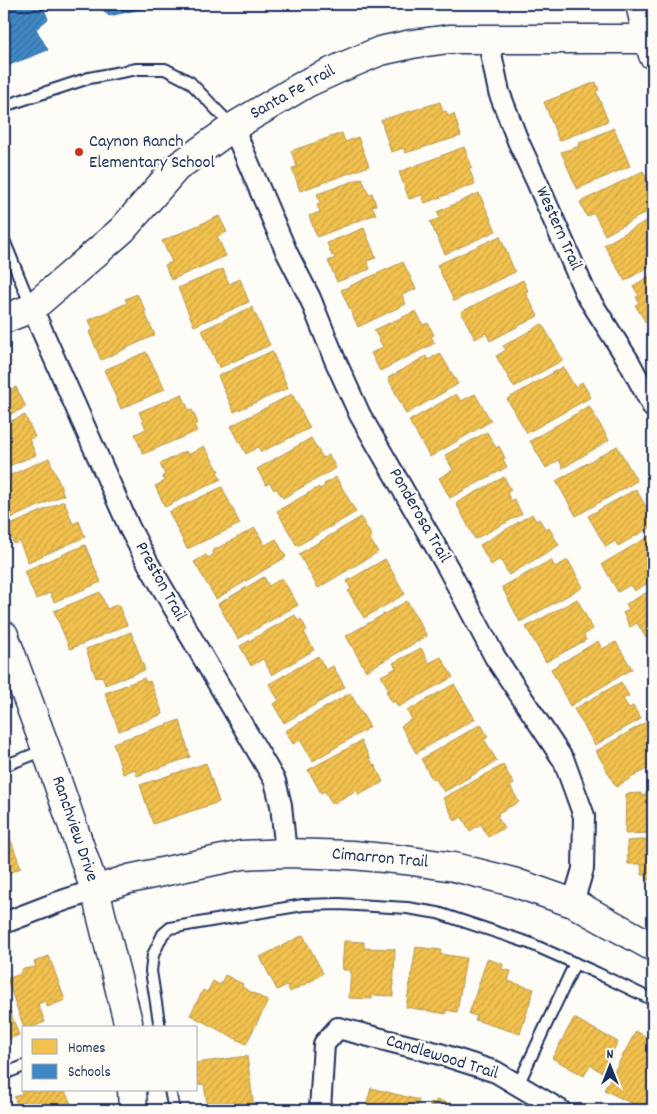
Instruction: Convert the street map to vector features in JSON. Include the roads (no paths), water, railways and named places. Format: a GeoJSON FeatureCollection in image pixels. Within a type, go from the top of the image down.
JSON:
{"type":"FeatureCollection","features":[{"type":"Feature","properties":{"kind":"street"},"geometry":{"type":"LineString","coordinates":[[640,4],[651,45]]}},
{"type":"Feature","properties":{"kind":"street","name":"Santa Fe Trail"},"geometry":{"type":"LineString","coordinates":[[4,319],[32,308],[122,230],[176,168],[233,127],[307,83],[380,51],[449,39],[651,45]]}},
{"type":"Feature","properties":{"kind":"street","name":"Western Trail"},"geometry":{"type":"LineString","coordinates":[[488,39],[499,92],[518,141],[586,294],[628,360],[653,407]]}},
{"type":"Feature","properties":{"kind":"street","name":"Ponderosa Trail"},"geometry":{"type":"LineString","coordinates":[[233,127],[360,415],[448,568],[496,657],[564,762],[584,816],[583,869],[572,903]]}},
{"type":"Feature","properties":{"kind":"street","name":"Preston Trail"},"geometry":{"type":"LineString","coordinates":[[32,308],[130,529],[275,781],[281,805],[286,853]]}},
{"type":"Feature","properties":{"kind":"street","name":"Ranchview Drive"},"geometry":{"type":"LineString","coordinates":[[4,636],[95,890],[124,1026]]}},
{"type":"Feature","properties":{"kind":"street","name":"Cimarron Trail"},"geometry":{"type":"LineString","coordinates":[[95,890],[129,879],[242,855],[286,853],[352,855],[405,860],[454,867],[514,882],[572,903],[653,947]]}},
{"type":"Feature","properties":{"kind":"street"},"geometry":{"type":"LineString","coordinates":[[4,923],[56,902],[95,890]]}},
{"type":"Feature","properties":{"kind":"street","name":"Candlewood Trail"},"geometry":{"type":"LineString","coordinates":[[320,1110],[324,1044],[338,1028],[449,1057],[496,1072],[560,1110]]}},
{"type":"Feature","properties":{"kind":"street"},"geometry":{"type":"LineString","coordinates":[[132,1092],[133,1110]]}},
{"type":"Feature","properties":{"kind":"lane"},"geometry":{"type":"LineString","coordinates":[[4,106],[89,78],[138,69],[165,69],[190,82],[233,127]]}},
{"type":"Feature","properties":{"kind":"lane"},"geometry":{"type":"LineString","coordinates":[[4,240],[32,308]]}},
{"type":"Feature","properties":{"kind":"lane"},"geometry":{"type":"LineString","coordinates":[[4,766],[46,749]]}},
{"type":"Feature","properties":{"kind":"lane"},"geometry":{"type":"LineString","coordinates":[[160,1026],[151,971],[153,955],[163,934],[170,928],[303,905],[340,904],[438,912],[529,942],[653,1000]]}},
{"type":"Feature","properties":{"kind":"lane"},"geometry":{"type":"LineString","coordinates":[[518,1085],[575,962]]}},
{"type":"Feature","properties":{"kind":"lane"},"geometry":{"type":"LineString","coordinates":[[4,1074],[22,1067]]}},
{"type":"Feature","properties":{"kind":"lane"},"geometry":{"type":"LineString","coordinates":[[170,1092],[174,1110]]}},
{"type":"Feature","properties":{"kind":"place","name":"Caynon Ranch Elementary School"},"geometry":{"type":"Point","coordinates":[79,152]}}]}
